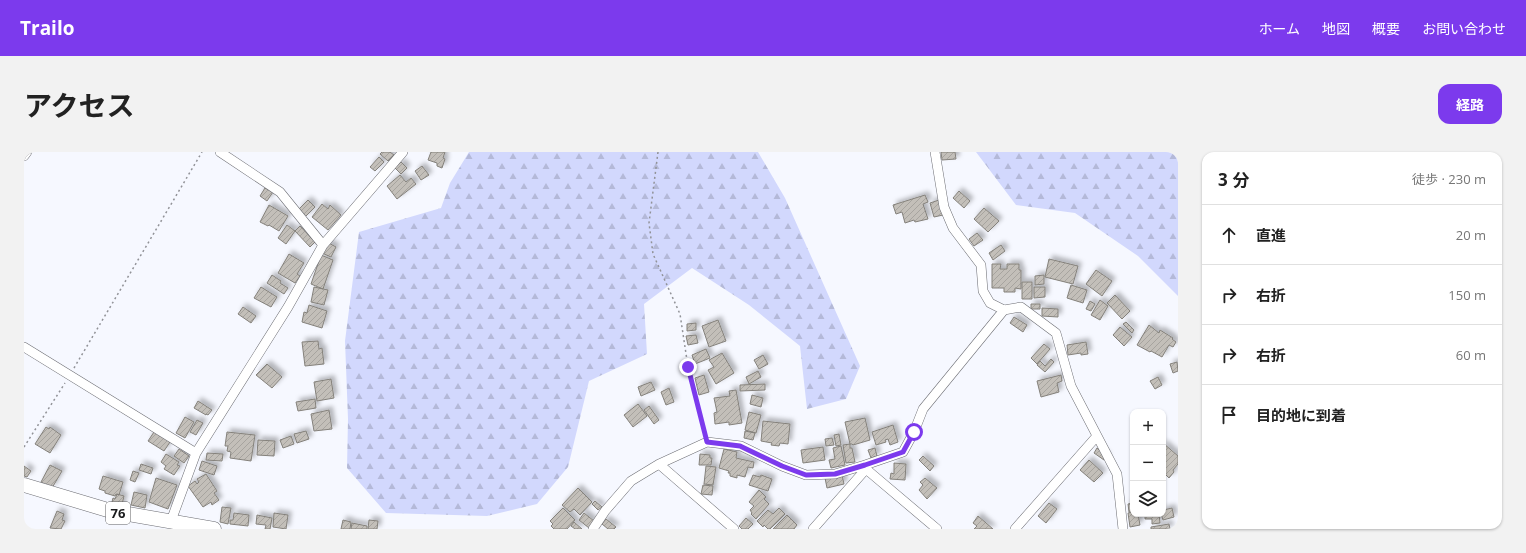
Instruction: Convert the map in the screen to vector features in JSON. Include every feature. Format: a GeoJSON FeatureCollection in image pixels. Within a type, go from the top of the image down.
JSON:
{"type":"FeatureCollection","features":[{"type":"Feature","properties":{"kind":"main road","name":"76"},"geometry":{"type":"LineString","coordinates":[[24,485],[111,511],[214,529]]}},
{"type":"Feature","properties":{"kind":"street"},"geometry":{"type":"LineString","coordinates":[[24,156],[27,152]]}},
{"type":"Feature","properties":{"kind":"street"},"geometry":{"type":"LineString","coordinates":[[220,152],[280,192],[323,245]]}},
{"type":"Feature","properties":{"kind":"street"},"geometry":{"type":"LineString","coordinates":[[172,521],[196,453],[288,307],[323,245],[403,152]]}},
{"type":"Feature","properties":{"kind":"street"},"geometry":{"type":"LineString","coordinates":[[935,152],[944,207],[953,228],[981,265],[983,291],[990,303],[1004,310],[1021,307],[1056,333],[1071,386],[1117,474],[1123,529]]}},
{"type":"Feature","properties":{"kind":"street"},"geometry":{"type":"LineString","coordinates":[[594,529],[605,511],[631,481],[659,464],[707,442],[740,446],[782,466],[806,475],[835,474],[866,467],[903,452],[914,432],[923,409],[1004,310]]}},
{"type":"Feature","properties":{"kind":"street"},"geometry":{"type":"LineString","coordinates":[[24,347],[196,453]]}},
{"type":"Feature","properties":{"kind":"street"},"geometry":{"type":"LineString","coordinates":[[1015,529],[1097,436]]}},
{"type":"Feature","properties":{"kind":"street"},"geometry":{"type":"LineString","coordinates":[[659,464],[734,529]]}},
{"type":"Feature","properties":{"kind":"street"},"geometry":{"type":"LineString","coordinates":[[813,529],[866,467]]}},
{"type":"Feature","properties":{"kind":"street"},"geometry":{"type":"LineString","coordinates":[[866,467],[937,529]]}},
{"type":"Feature","properties":{"kind":"path"},"geometry":{"type":"LineString","coordinates":[[24,447],[70,375],[202,152]]}},
{"type":"Feature","properties":{"kind":"path"},"geometry":{"type":"LineString","coordinates":[[658,152],[649,222],[653,254],[680,314],[688,367],[707,442]]}},
{"type":"Feature","properties":{"kind":"green space"},"geometry":{"type":"Polygon","coordinates":[[[469,152],[758,152],[785,198],[860,366],[846,399],[807,409],[800,346],[749,305],[692,268],[644,304],[647,354],[589,381],[568,467],[537,504],[487,516],[386,513],[347,468],[348,419],[345,341],[359,232],[441,208],[450,183],[469,152]]]}},
{"type":"Feature","properties":{"kind":"green space"},"geometry":{"type":"Polygon","coordinates":[[[976,152],[1178,152],[1178,296],[1138,256],[1075,213],[1016,205],[976,152]]]}},
{"type":"Feature","properties":{"kind":"building"},"geometry":{"type":"Polygon","coordinates":[[[382,152],[390,152],[394,155],[388,161],[380,154],[382,152]]]}},
{"type":"Feature","properties":{"kind":"building"},"geometry":{"type":"Polygon","coordinates":[[[431,152],[445,152],[443,158],[445,159],[442,168],[437,166],[437,163],[428,160],[431,152]]]}},
{"type":"Feature","properties":{"kind":"building"},"geometry":{"type":"Polygon","coordinates":[[[941,152],[955,152],[956,159],[942,160],[941,152]]]}},
{"type":"Feature","properties":{"kind":"building"},"geometry":{"type":"Polygon","coordinates":[[[379,157],[384,162],[375,171],[370,167],[379,157]]]}},
{"type":"Feature","properties":{"kind":"building"},"geometry":{"type":"Polygon","coordinates":[[[401,162],[407,168],[401,174],[395,168],[401,162]]]}},
{"type":"Feature","properties":{"kind":"building"},"geometry":{"type":"Polygon","coordinates":[[[422,166],[429,175],[421,180],[415,171],[422,166]]]}},
{"type":"Feature","properties":{"kind":"building"},"geometry":{"type":"Polygon","coordinates":[[[400,175],[406,182],[411,178],[416,184],[397,199],[387,186],[400,175]]]}},
{"type":"Feature","properties":{"kind":"building"},"geometry":{"type":"Polygon","coordinates":[[[265,188],[273,192],[267,201],[260,196],[265,188]]]}},
{"type":"Feature","properties":{"kind":"building"},"geometry":{"type":"Polygon","coordinates":[[[959,191],[970,201],[964,208],[953,198],[959,191]]]}},
{"type":"Feature","properties":{"kind":"building"},"geometry":{"type":"Polygon","coordinates":[[[925,195],[928,202],[923,204],[928,219],[915,222],[914,220],[905,223],[902,212],[896,214],[893,205],[925,195]]]}},
{"type":"Feature","properties":{"kind":"building"},"geometry":{"type":"Polygon","coordinates":[[[308,200],[315,207],[305,217],[298,210],[308,200]]]}},
{"type":"Feature","properties":{"kind":"building"},"geometry":{"type":"Polygon","coordinates":[[[939,200],[943,215],[934,217],[930,203],[939,200]]]}},
{"type":"Feature","properties":{"kind":"building"},"geometry":{"type":"Polygon","coordinates":[[[322,204],[328,209],[330,205],[341,215],[328,230],[312,217],[322,204]]]}},
{"type":"Feature","properties":{"kind":"building"},"geometry":{"type":"Polygon","coordinates":[[[269,205],[288,216],[279,231],[260,222],[269,205]]]}},
{"type":"Feature","properties":{"kind":"building"},"geometry":{"type":"Polygon","coordinates":[[[984,208],[999,221],[988,232],[974,219],[984,208]]]}},
{"type":"Feature","properties":{"kind":"building"},"geometry":{"type":"Polygon","coordinates":[[[287,225],[295,231],[286,244],[278,238],[287,225]]]}},
{"type":"Feature","properties":{"kind":"building"},"geometry":{"type":"Polygon","coordinates":[[[300,226],[315,242],[310,247],[295,231],[300,226]]]}},
{"type":"Feature","properties":{"kind":"building"},"geometry":{"type":"Polygon","coordinates":[[[977,233],[983,240],[974,246],[969,239],[977,233]]]}},
{"type":"Feature","properties":{"kind":"building"},"geometry":{"type":"Polygon","coordinates":[[[327,242],[336,247],[331,257],[322,253],[327,242]]]}},
{"type":"Feature","properties":{"kind":"building"},"geometry":{"type":"Polygon","coordinates":[[[1001,245],[1005,251],[993,260],[989,253],[1001,245]]]}},
{"type":"Feature","properties":{"kind":"building"},"geometry":{"type":"Polygon","coordinates":[[[289,254],[304,263],[297,274],[300,276],[295,283],[278,273],[289,254]]]}},
{"type":"Feature","properties":{"kind":"building"},"geometry":{"type":"Polygon","coordinates":[[[321,255],[333,260],[323,289],[311,284],[321,255]]]}},
{"type":"Feature","properties":{"kind":"building"},"geometry":{"type":"Polygon","coordinates":[[[1049,259],[1078,266],[1073,284],[1045,277],[1049,259]]]}},
{"type":"Feature","properties":{"kind":"building"},"geometry":{"type":"Polygon","coordinates":[[[992,264],[1001,264],[1000,269],[1007,269],[1007,264],[1019,264],[1019,270],[1021,270],[1021,289],[1015,288],[1015,292],[1004,292],[1004,288],[992,288],[992,264]]]}},
{"type":"Feature","properties":{"kind":"building"},"geometry":{"type":"Polygon","coordinates":[[[1096,270],[1112,281],[1102,296],[1086,284],[1096,270]]]}},
{"type":"Feature","properties":{"kind":"building"},"geometry":{"type":"Polygon","coordinates":[[[272,275],[288,288],[284,294],[267,283],[272,275]]]}},
{"type":"Feature","properties":{"kind":"building"},"geometry":{"type":"Polygon","coordinates":[[[1044,275],[1044,284],[1035,285],[1035,276],[1044,275]]]}},
{"type":"Feature","properties":{"kind":"building"},"geometry":{"type":"Polygon","coordinates":[[[1022,282],[1032,282],[1032,299],[1022,299],[1022,282]]]}},
{"type":"Feature","properties":{"kind":"building"},"geometry":{"type":"Polygon","coordinates":[[[1071,285],[1087,290],[1083,303],[1067,298],[1071,285]]]}},
{"type":"Feature","properties":{"kind":"building"},"geometry":{"type":"Polygon","coordinates":[[[261,287],[277,297],[271,307],[254,298],[261,287]]]}},
{"type":"Feature","properties":{"kind":"building"},"geometry":{"type":"Polygon","coordinates":[[[314,287],[328,290],[324,305],[311,302],[314,287]]]}},
{"type":"Feature","properties":{"kind":"building"},"geometry":{"type":"Polygon","coordinates":[[[1034,287],[1045,287],[1045,297],[1034,298],[1034,287]]]}},
{"type":"Feature","properties":{"kind":"building"},"geometry":{"type":"Polygon","coordinates":[[[1115,295],[1130,311],[1122,319],[1107,303],[1115,295]]]}},
{"type":"Feature","properties":{"kind":"building"},"geometry":{"type":"Polygon","coordinates":[[[1100,300],[1108,306],[1100,320],[1091,315],[1100,300]]]}},
{"type":"Feature","properties":{"kind":"building"},"geometry":{"type":"Polygon","coordinates":[[[1090,301],[1095,304],[1091,311],[1086,309],[1090,301]]]}},
{"type":"Feature","properties":{"kind":"building"},"geometry":{"type":"Polygon","coordinates":[[[1031,304],[1040,304],[1040,309],[1031,309],[1031,304]]]}},
{"type":"Feature","properties":{"kind":"building"},"geometry":{"type":"Polygon","coordinates":[[[309,305],[327,311],[322,328],[302,322],[304,312],[307,313],[309,305]]]}},
{"type":"Feature","properties":{"kind":"building"},"geometry":{"type":"Polygon","coordinates":[[[243,307],[256,316],[251,323],[238,314],[243,307]]]}},
{"type":"Feature","properties":{"kind":"building"},"geometry":{"type":"Polygon","coordinates":[[[1042,308],[1058,309],[1058,317],[1042,316],[1042,308]]]}},
{"type":"Feature","properties":{"kind":"building"},"geometry":{"type":"Polygon","coordinates":[[[1014,317],[1027,325],[1023,332],[1010,323],[1014,317]]]}},
{"type":"Feature","properties":{"kind":"building"},"geometry":{"type":"Polygon","coordinates":[[[718,320],[726,341],[709,347],[702,326],[718,320]]]}},
{"type":"Feature","properties":{"kind":"building"},"geometry":{"type":"Polygon","coordinates":[[[1126,322],[1134,330],[1132,333],[1123,324],[1126,322]]]}},
{"type":"Feature","properties":{"kind":"building"},"geometry":{"type":"Polygon","coordinates":[[[696,323],[696,330],[687,331],[687,324],[696,323]]]}},
{"type":"Feature","properties":{"kind":"building"},"geometry":{"type":"Polygon","coordinates":[[[1149,325],[1159,333],[1160,330],[1173,338],[1172,339],[1176,342],[1173,347],[1169,345],[1162,357],[1137,345],[1149,325]]]}},
{"type":"Feature","properties":{"kind":"building"},"geometry":{"type":"Polygon","coordinates":[[[1120,327],[1132,337],[1124,346],[1113,335],[1120,327]]]}},
{"type":"Feature","properties":{"kind":"building"},"geometry":{"type":"Polygon","coordinates":[[[696,335],[698,343],[688,345],[686,336],[696,335]]]}},
{"type":"Feature","properties":{"kind":"building"},"geometry":{"type":"Polygon","coordinates":[[[318,341],[319,349],[322,348],[324,364],[305,366],[302,342],[318,341]]]}},
{"type":"Feature","properties":{"kind":"building"},"geometry":{"type":"Polygon","coordinates":[[[1086,342],[1088,354],[1081,355],[1081,353],[1068,355],[1067,345],[1086,342]]]}},
{"type":"Feature","properties":{"kind":"building"},"geometry":{"type":"Polygon","coordinates":[[[1044,344],[1050,349],[1037,364],[1031,358],[1044,344]]]}},
{"type":"Feature","properties":{"kind":"building"},"geometry":{"type":"Polygon","coordinates":[[[706,349],[710,358],[695,364],[692,355],[706,349]]]}},
{"type":"Feature","properties":{"kind":"building"},"geometry":{"type":"Polygon","coordinates":[[[722,353],[734,373],[716,384],[708,370],[714,367],[709,360],[722,353]]]}},
{"type":"Feature","properties":{"kind":"building"},"geometry":{"type":"Polygon","coordinates":[[[763,355],[768,364],[759,369],[754,360],[763,355]]]}},
{"type":"Feature","properties":{"kind":"building"},"geometry":{"type":"Polygon","coordinates":[[[1051,359],[1054,362],[1045,372],[1037,365],[1040,361],[1045,366],[1051,359]]]}},
{"type":"Feature","properties":{"kind":"building"},"geometry":{"type":"Polygon","coordinates":[[[1177,362],[1178,371],[1173,373],[1170,364],[1177,362]]]}},
{"type":"Feature","properties":{"kind":"building"},"geometry":{"type":"Polygon","coordinates":[[[267,364],[282,377],[272,388],[256,375],[267,364]]]}},
{"type":"Feature","properties":{"kind":"building"},"geometry":{"type":"Polygon","coordinates":[[[758,371],[761,377],[749,384],[746,377],[758,371]]]}},
{"type":"Feature","properties":{"kind":"building"},"geometry":{"type":"Polygon","coordinates":[[[704,375],[709,392],[699,395],[695,378],[704,375]]]}},
{"type":"Feature","properties":{"kind":"building"},"geometry":{"type":"Polygon","coordinates":[[[1061,375],[1062,381],[1057,383],[1059,392],[1041,397],[1037,381],[1061,375]]]}},
{"type":"Feature","properties":{"kind":"building"},"geometry":{"type":"Polygon","coordinates":[[[1158,377],[1162,385],[1155,389],[1150,381],[1158,377]]]}},
{"type":"Feature","properties":{"kind":"building"},"geometry":{"type":"Polygon","coordinates":[[[331,379],[334,398],[317,401],[314,382],[331,379]]]}},
{"type":"Feature","properties":{"kind":"building"},"geometry":{"type":"Polygon","coordinates":[[[651,382],[655,390],[641,396],[638,387],[651,382]]]}},
{"type":"Feature","properties":{"kind":"building"},"geometry":{"type":"Polygon","coordinates":[[[765,384],[765,390],[740,391],[740,385],[765,384]]]}},
{"type":"Feature","properties":{"kind":"building"},"geometry":{"type":"Polygon","coordinates":[[[669,388],[674,402],[666,405],[661,392],[669,388]]]}},
{"type":"Feature","properties":{"kind":"building"},"geometry":{"type":"Polygon","coordinates":[[[736,390],[742,423],[729,425],[729,422],[715,424],[714,413],[717,412],[714,398],[730,396],[729,391],[736,390]]]}},
{"type":"Feature","properties":{"kind":"building"},"geometry":{"type":"Polygon","coordinates":[[[752,395],[763,398],[761,407],[750,404],[752,395]]]}},
{"type":"Feature","properties":{"kind":"building"},"geometry":{"type":"Polygon","coordinates":[[[315,399],[316,408],[298,411],[296,402],[315,399]]]}},
{"type":"Feature","properties":{"kind":"building"},"geometry":{"type":"Polygon","coordinates":[[[198,401],[212,410],[208,415],[194,408],[198,401]]]}},
{"type":"Feature","properties":{"kind":"building"},"geometry":{"type":"Polygon","coordinates":[[[638,404],[647,416],[633,427],[624,415],[638,404]]]}},
{"type":"Feature","properties":{"kind":"building"},"geometry":{"type":"Polygon","coordinates":[[[649,406],[659,420],[654,424],[644,410],[649,406]]]}},
{"type":"Feature","properties":{"kind":"building"},"geometry":{"type":"Polygon","coordinates":[[[329,410],[332,429],[314,431],[311,414],[329,410]]]}},
{"type":"Feature","properties":{"kind":"building"},"geometry":{"type":"Polygon","coordinates":[[[749,412],[761,415],[756,433],[745,430],[749,412]]]}},
{"type":"Feature","properties":{"kind":"building"},"geometry":{"type":"Polygon","coordinates":[[[185,417],[194,422],[185,438],[176,433],[185,417]]]}},
{"type":"Feature","properties":{"kind":"building"},"geometry":{"type":"Polygon","coordinates":[[[865,418],[870,440],[853,445],[850,444],[845,422],[865,418]]]}},
{"type":"Feature","properties":{"kind":"building"},"geometry":{"type":"Polygon","coordinates":[[[197,420],[203,423],[196,435],[190,432],[197,420]]]}},
{"type":"Feature","properties":{"kind":"building"},"geometry":{"type":"Polygon","coordinates":[[[763,421],[790,424],[788,444],[780,443],[779,446],[761,441],[763,421]]]}},
{"type":"Feature","properties":{"kind":"building"},"geometry":{"type":"Polygon","coordinates":[[[893,425],[898,442],[890,445],[888,439],[885,440],[886,442],[876,445],[872,432],[893,425]]]}},
{"type":"Feature","properties":{"kind":"building"},"geometry":{"type":"Polygon","coordinates":[[[46,427],[49,429],[50,427],[61,435],[50,453],[35,444],[46,427]]]}},
{"type":"Feature","properties":{"kind":"building"},"geometry":{"type":"Polygon","coordinates":[[[306,431],[309,439],[297,443],[294,434],[306,431]]]}},
{"type":"Feature","properties":{"kind":"building"},"geometry":{"type":"Polygon","coordinates":[[[745,431],[755,433],[753,440],[744,438],[745,431]]]}},
{"type":"Feature","properties":{"kind":"building"},"geometry":{"type":"Polygon","coordinates":[[[154,432],[170,442],[164,451],[148,441],[154,432]]]}},
{"type":"Feature","properties":{"kind":"building"},"geometry":{"type":"Polygon","coordinates":[[[227,432],[255,435],[251,461],[230,458],[231,452],[227,451],[228,446],[225,446],[227,432]]]}},
{"type":"Feature","properties":{"kind":"building"},"geometry":{"type":"Polygon","coordinates":[[[839,434],[841,445],[836,446],[834,435],[839,434]]]}},
{"type":"Feature","properties":{"kind":"building"},"geometry":{"type":"Polygon","coordinates":[[[291,436],[294,444],[283,448],[280,440],[291,436]]]}},
{"type":"Feature","properties":{"kind":"building"},"geometry":{"type":"Polygon","coordinates":[[[832,438],[834,445],[826,446],[825,439],[832,438]]]}},
{"type":"Feature","properties":{"kind":"building"},"geometry":{"type":"Polygon","coordinates":[[[258,440],[275,441],[274,456],[257,455],[258,440]]]}},
{"type":"Feature","properties":{"kind":"building"},"geometry":{"type":"Polygon","coordinates":[[[850,444],[855,462],[846,463],[843,445],[850,444]]]}},
{"type":"Feature","properties":{"kind":"building"},"geometry":{"type":"Polygon","coordinates":[[[841,446],[845,465],[831,468],[829,460],[835,459],[833,448],[841,446]]]}},
{"type":"Feature","properties":{"kind":"building"},"geometry":{"type":"Polygon","coordinates":[[[1166,446],[1178,456],[1178,464],[1169,478],[1166,475],[1166,446]]]}},
{"type":"Feature","properties":{"kind":"building"},"geometry":{"type":"Polygon","coordinates":[[[823,447],[825,460],[803,463],[801,450],[823,447]]]}},
{"type":"Feature","properties":{"kind":"building"},"geometry":{"type":"Polygon","coordinates":[[[875,448],[877,456],[871,458],[868,450],[875,448]]]}},
{"type":"Feature","properties":{"kind":"building"},"geometry":{"type":"Polygon","coordinates":[[[1097,448],[1107,457],[1104,460],[1094,453],[1097,448]]]}},
{"type":"Feature","properties":{"kind":"building"},"geometry":{"type":"Polygon","coordinates":[[[179,449],[189,456],[184,463],[174,456],[179,449]]]}},
{"type":"Feature","properties":{"kind":"building"},"geometry":{"type":"Polygon","coordinates":[[[724,449],[737,452],[736,458],[754,462],[753,468],[748,467],[745,477],[737,475],[737,478],[730,476],[730,473],[728,473],[729,471],[719,468],[724,449]]]}},
{"type":"Feature","properties":{"kind":"building"},"geometry":{"type":"Polygon","coordinates":[[[207,453],[223,454],[222,461],[206,460],[207,453]]]}},
{"type":"Feature","properties":{"kind":"building"},"geometry":{"type":"Polygon","coordinates":[[[166,454],[179,462],[177,465],[180,466],[174,475],[164,469],[166,466],[161,462],[166,454]]]}},
{"type":"Feature","properties":{"kind":"building"},"geometry":{"type":"Polygon","coordinates":[[[700,454],[710,455],[710,458],[712,458],[711,465],[699,465],[700,454]]]}},
{"type":"Feature","properties":{"kind":"building"},"geometry":{"type":"Polygon","coordinates":[[[923,456],[934,466],[930,471],[919,460],[923,456]]]}},
{"type":"Feature","properties":{"kind":"building"},"geometry":{"type":"Polygon","coordinates":[[[1089,460],[1103,473],[1094,482],[1080,470],[1089,460]]]}},
{"type":"Feature","properties":{"kind":"building"},"geometry":{"type":"Polygon","coordinates":[[[202,461],[217,466],[214,475],[199,470],[202,461]]]}},
{"type":"Feature","properties":{"kind":"building"},"geometry":{"type":"Polygon","coordinates":[[[894,463],[906,464],[905,480],[890,479],[891,473],[894,474],[894,463]]]}},
{"type":"Feature","properties":{"kind":"building"},"geometry":{"type":"Polygon","coordinates":[[[141,464],[153,468],[151,474],[139,470],[141,464]]]}},
{"type":"Feature","properties":{"kind":"building"},"geometry":{"type":"Polygon","coordinates":[[[50,465],[62,471],[52,488],[41,482],[50,465]]]}},
{"type":"Feature","properties":{"kind":"building"},"geometry":{"type":"Polygon","coordinates":[[[24,466],[31,471],[27,477],[24,476],[24,466]]]}},
{"type":"Feature","properties":{"kind":"building"},"geometry":{"type":"Polygon","coordinates":[[[706,466],[716,467],[713,485],[704,484],[706,466]]]}},
{"type":"Feature","properties":{"kind":"building"},"geometry":{"type":"Polygon","coordinates":[[[133,471],[139,473],[135,482],[130,480],[133,471]]]}},
{"type":"Feature","properties":{"kind":"building"},"geometry":{"type":"Polygon","coordinates":[[[206,474],[217,491],[214,493],[219,500],[212,505],[211,502],[203,507],[188,486],[195,481],[197,484],[199,482],[197,479],[206,474]]]}},
{"type":"Feature","properties":{"kind":"building"},"geometry":{"type":"Polygon","coordinates":[[[753,475],[760,477],[761,475],[772,479],[768,491],[749,485],[753,475]]]}},
{"type":"Feature","properties":{"kind":"building"},"geometry":{"type":"Polygon","coordinates":[[[842,475],[844,484],[827,488],[825,478],[842,475]]]}},
{"type":"Feature","properties":{"kind":"building"},"geometry":{"type":"Polygon","coordinates":[[[103,476],[123,482],[119,495],[116,494],[115,496],[105,493],[105,491],[99,489],[103,476]]]}},
{"type":"Feature","properties":{"kind":"building"},"geometry":{"type":"Polygon","coordinates":[[[156,478],[177,485],[168,509],[149,502],[156,478]]]}},
{"type":"Feature","properties":{"kind":"building"},"geometry":{"type":"Polygon","coordinates":[[[925,478],[937,488],[927,499],[919,490],[923,485],[920,482],[925,478]]]}},
{"type":"Feature","properties":{"kind":"building"},"geometry":{"type":"Polygon","coordinates":[[[703,485],[713,486],[712,495],[701,494],[703,485]]]}},
{"type":"Feature","properties":{"kind":"building"},"geometry":{"type":"Polygon","coordinates":[[[578,488],[592,502],[580,515],[574,509],[570,512],[562,505],[578,488]]]}},
{"type":"Feature","properties":{"kind":"building"},"geometry":{"type":"Polygon","coordinates":[[[759,490],[766,497],[764,499],[769,504],[756,519],[751,514],[752,513],[750,510],[754,506],[749,502],[759,490]]]}},
{"type":"Feature","properties":{"kind":"building"},"geometry":{"type":"Polygon","coordinates":[[[134,492],[147,495],[145,508],[131,505],[134,492]]]}},
{"type":"Feature","properties":{"kind":"building"},"geometry":{"type":"Polygon","coordinates":[[[117,494],[124,496],[121,509],[111,506],[113,498],[115,499],[117,494]]]}},
{"type":"Feature","properties":{"kind":"building"},"geometry":{"type":"Polygon","coordinates":[[[595,501],[602,507],[598,510],[592,504],[595,501]]]}},
{"type":"Feature","properties":{"kind":"building"},"geometry":{"type":"Polygon","coordinates":[[[1049,503],[1057,509],[1046,523],[1038,516],[1049,503]]]}},
{"type":"Feature","properties":{"kind":"building"},"geometry":{"type":"Polygon","coordinates":[[[1128,504],[1130,504],[1129,512],[1128,504]]]}},
{"type":"Feature","properties":{"kind":"building"},"geometry":{"type":"Polygon","coordinates":[[[222,507],[231,508],[228,524],[220,522],[222,507]]]}},
{"type":"Feature","properties":{"kind":"building"},"geometry":{"type":"Polygon","coordinates":[[[563,508],[575,520],[567,529],[554,529],[551,526],[553,524],[550,521],[563,508]]]}},
{"type":"Feature","properties":{"kind":"building"},"geometry":{"type":"Polygon","coordinates":[[[779,508],[785,514],[770,529],[764,525],[763,527],[757,521],[768,510],[773,514],[779,508]]]}},
{"type":"Feature","properties":{"kind":"building"},"geometry":{"type":"Polygon","coordinates":[[[1172,508],[1174,517],[1163,520],[1162,517],[1166,517],[1166,509],[1172,508]]]}},
{"type":"Feature","properties":{"kind":"building"},"geometry":{"type":"Polygon","coordinates":[[[57,511],[64,514],[62,520],[65,521],[61,529],[50,528],[57,511]]]}},
{"type":"Feature","properties":{"kind":"building"},"geometry":{"type":"Polygon","coordinates":[[[234,513],[249,515],[248,526],[230,524],[230,520],[233,520],[234,513]]]}},
{"type":"Feature","properties":{"kind":"building"},"geometry":{"type":"Polygon","coordinates":[[[274,513],[288,515],[286,529],[273,527],[274,513]]]}},
{"type":"Feature","properties":{"kind":"building"},"geometry":{"type":"Polygon","coordinates":[[[584,513],[594,521],[589,528],[579,520],[584,513]]]}},
{"type":"Feature","properties":{"kind":"building"},"geometry":{"type":"Polygon","coordinates":[[[1128,513],[1130,513],[1130,517],[1139,517],[1140,525],[1130,527],[1128,513]]]}},
{"type":"Feature","properties":{"kind":"building"},"geometry":{"type":"Polygon","coordinates":[[[257,515],[272,518],[270,529],[265,529],[266,525],[256,524],[257,515]]]}},
{"type":"Feature","properties":{"kind":"building"},"geometry":{"type":"Polygon","coordinates":[[[787,515],[797,525],[794,529],[773,529],[787,515]]]}},
{"type":"Feature","properties":{"kind":"building"},"geometry":{"type":"Polygon","coordinates":[[[978,516],[993,529],[974,529],[977,526],[973,523],[978,516]]]}},
{"type":"Feature","properties":{"kind":"building"},"geometry":{"type":"Polygon","coordinates":[[[1145,517],[1159,517],[1160,523],[1152,524],[1152,519],[1145,519],[1145,517]]]}},
{"type":"Feature","properties":{"kind":"building"},"geometry":{"type":"Polygon","coordinates":[[[746,518],[753,524],[748,529],[742,529],[739,526],[746,518]]]}},
{"type":"Feature","properties":{"kind":"building"},"geometry":{"type":"Polygon","coordinates":[[[606,519],[616,527],[614,529],[608,529],[602,524],[606,519]]]}},
{"type":"Feature","properties":{"kind":"building"},"geometry":{"type":"Polygon","coordinates":[[[343,520],[351,522],[350,529],[341,529],[343,520]]]}},
{"type":"Feature","properties":{"kind":"building"},"geometry":{"type":"Polygon","coordinates":[[[369,520],[378,521],[377,529],[368,529],[369,520]]]}},
{"type":"Feature","properties":{"kind":"building"},"geometry":{"type":"Polygon","coordinates":[[[574,522],[582,529],[575,529],[571,526],[574,522]]]}},
{"type":"Feature","properties":{"kind":"building"},"geometry":{"type":"Polygon","coordinates":[[[352,523],[367,526],[367,529],[351,529],[352,523]]]}},
{"type":"Feature","properties":{"kind":"building"},"geometry":{"type":"Polygon","coordinates":[[[1169,524],[1170,529],[1151,529],[1151,527],[1169,524]]]}},
{"type":"Feature","properties":{"kind":"route"},"geometry":{"type":"LineString","coordinates":[[688,367],[707,442],[740,446],[782,466],[806,475],[835,474],[903,452],[914,432]]}}]}
